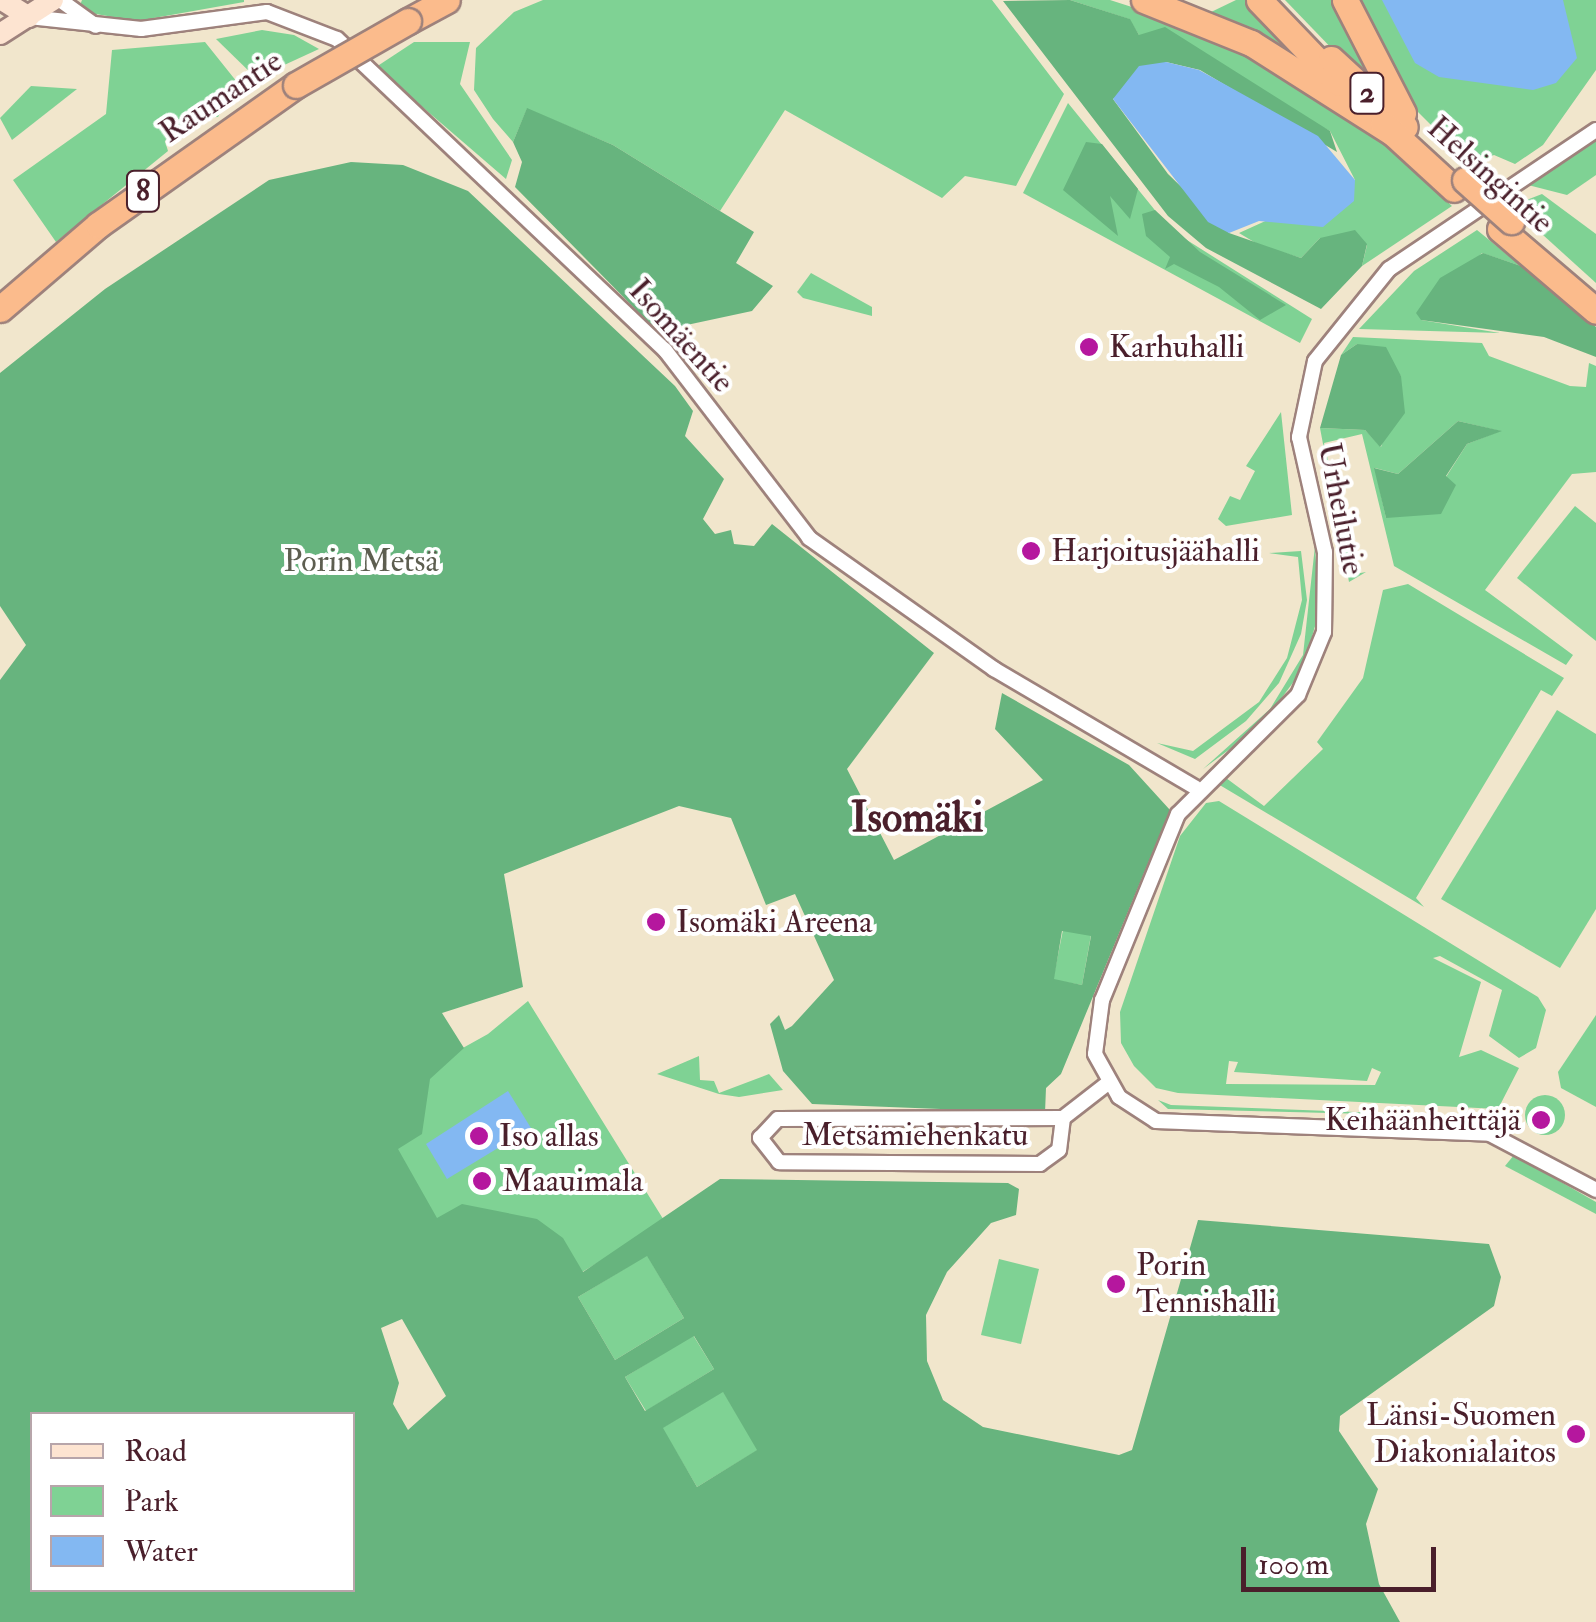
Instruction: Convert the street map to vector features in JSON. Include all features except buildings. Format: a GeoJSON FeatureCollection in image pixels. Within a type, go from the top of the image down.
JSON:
{"type":"FeatureCollection","features":[{"type":"Feature","properties":{"kind":"highway","name":"Raumantie"},"geometry":{"type":"LineString","coordinates":[[0,309],[98,224],[296,85],[447,0]]}},
{"type":"Feature","properties":{"kind":"highway"},"geometry":{"type":"LineString","coordinates":[[1144,0],[1251,43],[1396,135]]}},
{"type":"Feature","properties":{"kind":"highway","name":"Helsingintie"},"geometry":{"type":"LineString","coordinates":[[1260,0],[1396,135],[1460,184],[1596,311]]}},
{"type":"Feature","properties":{"kind":"highway","name":"Helsingintie"},"geometry":{"type":"LineString","coordinates":[[1275,0],[1460,184]]}},
{"type":"Feature","properties":{"kind":"highway"},"geometry":{"type":"LineString","coordinates":[[1345,0],[1368,59],[1422,142]]}},
{"type":"Feature","properties":{"kind":"highway","name":"Helsingintie"},"geometry":{"type":"LineString","coordinates":[[1506,225],[1596,296]]}},
{"type":"Feature","properties":{"kind":"main road"},"geometry":{"type":"LineString","coordinates":[[2,0],[29,18]]}},
{"type":"Feature","properties":{"kind":"main road"},"geometry":{"type":"LineString","coordinates":[[0,34],[56,0]]}},
{"type":"Feature","properties":{"kind":"street"},"geometry":{"type":"LineString","coordinates":[[56,0],[97,27]]}},
{"type":"Feature","properties":{"kind":"street","name":"Isomäentie"},"geometry":{"type":"LineString","coordinates":[[29,18],[97,27],[266,12],[337,39],[666,350],[808,538],[994,669],[1196,788]]}},
{"type":"Feature","properties":{"kind":"street","name":"Urheilutie"},"geometry":{"type":"LineString","coordinates":[[1108,1083],[1095,1054],[1099,1010],[1165,839],[1196,788],[1298,694],[1324,632],[1326,552],[1299,437],[1314,360],[1389,269],[1596,130]]}},
{"type":"Feature","properties":{"kind":"street"},"geometry":{"type":"LineString","coordinates":[[1108,1083],[1135,1110],[1178,1124],[1490,1134],[1596,1190]]}},
{"type":"Feature","properties":{"kind":"street","name":"Metsämiehenkatu"},"geometry":{"type":"LineString","coordinates":[[1064,1118],[1059,1150],[1040,1164],[779,1162],[760,1138],[778,1118],[1064,1118],[1108,1083]]}},
{"type":"Feature","properties":{"kind":"green space"},"geometry":{"type":"Polygon","coordinates":[[[82,0],[244,2],[137,21],[78,11],[82,0]]]}},
{"type":"Feature","properties":{"kind":"green space"},"geometry":{"type":"Polygon","coordinates":[[[543,0],[992,0],[1064,94],[1016,186],[965,176],[942,198],[785,110],[720,211],[613,145],[527,109],[513,142],[493,119],[474,90],[476,48],[514,12],[543,0]]]}},
{"type":"Feature","properties":{"kind":"green space"},"geometry":{"type":"Polygon","coordinates":[[[1070,0],[1110,0],[1213,33],[1358,121],[1452,206],[1362,266],[1367,245],[1320,238],[1301,258],[1259,245],[1239,233],[1355,180],[1330,131],[1139,35],[1129,19],[1070,0]]]}},
{"type":"Feature","properties":{"kind":"green space"},"geometry":{"type":"Polygon","coordinates":[[[1070,0],[1130,19],[1139,35],[1165,27],[1330,131],[1337,152],[1200,70],[1166,62],[1113,99],[1168,174],[1229,233],[1301,258],[1320,238],[1355,230],[1367,244],[1362,266],[1321,309],[1206,248],[1168,216],[1003,1],[1070,0]]]}},
{"type":"Feature","properties":{"kind":"green space"},"geometry":{"type":"Polygon","coordinates":[[[1236,0],[1248,0],[1321,76],[1209,13],[1236,0]]]}},
{"type":"Feature","properties":{"kind":"green space"},"geometry":{"type":"Polygon","coordinates":[[[1285,0],[1336,0],[1375,86],[1339,56],[1285,0]]]}},
{"type":"Feature","properties":{"kind":"green space"},"geometry":{"type":"Polygon","coordinates":[[[1352,0],[1596,0],[1596,70],[1543,145],[1515,164],[1494,155],[1471,165],[1404,98],[1352,0]]]}},
{"type":"Feature","properties":{"kind":"green space"},"geometry":{"type":"Polygon","coordinates":[[[262,30],[294,35],[319,49],[256,78],[216,39],[262,30]]]}},
{"type":"Feature","properties":{"kind":"green space"},"geometry":{"type":"Polygon","coordinates":[[[205,42],[237,82],[218,117],[197,118],[165,141],[168,151],[56,242],[13,180],[106,114],[112,50],[205,42]]]}},
{"type":"Feature","properties":{"kind":"green space"},"geometry":{"type":"Polygon","coordinates":[[[414,42],[470,42],[460,84],[512,160],[506,179],[376,67],[414,42]]]}},
{"type":"Feature","properties":{"kind":"green space"},"geometry":{"type":"Polygon","coordinates":[[[31,86],[77,89],[12,140],[0,118],[31,86]]]}},
{"type":"Feature","properties":{"kind":"green space"},"geometry":{"type":"Polygon","coordinates":[[[1068,103],[1171,230],[1312,319],[1300,343],[1023,193],[1068,103]]]}},
{"type":"Feature","properties":{"kind":"green space"},"geometry":{"type":"Polygon","coordinates":[[[527,108],[613,145],[754,232],[736,263],[773,286],[752,311],[668,329],[650,324],[515,187],[522,162],[513,142],[527,108]]]}},
{"type":"Feature","properties":{"kind":"green space"},"geometry":{"type":"Polygon","coordinates":[[[1596,140],[1596,175],[1567,195],[1528,185],[1596,140]]]}},
{"type":"Feature","properties":{"kind":"green space"},"geometry":{"type":"Polygon","coordinates":[[[1086,142],[1102,144],[1138,189],[1130,219],[1110,196],[1118,236],[1063,190],[1086,142]]]}},
{"type":"Feature","properties":{"kind":"green space","name":"Porin Metsä"},"geometry":{"type":"Polygon","coordinates":[[[351,162],[403,165],[468,191],[675,386],[693,411],[685,436],[724,479],[703,519],[715,534],[731,530],[734,544],[754,546],[772,524],[934,653],[847,769],[894,860],[1043,780],[995,729],[1002,693],[1129,765],[1170,810],[1061,1074],[1046,1088],[1045,1113],[812,1104],[783,1071],[770,1024],[779,1015],[785,1030],[792,1026],[834,980],[795,894],[766,905],[731,818],[679,806],[504,874],[523,987],[442,1013],[464,1048],[430,1079],[422,1134],[398,1149],[437,1218],[462,1204],[537,1219],[563,1238],[583,1272],[720,1179],[1008,1183],[1019,1189],[1016,1215],[991,1223],[947,1272],[926,1315],[927,1361],[943,1400],[983,1427],[1119,1455],[1132,1450],[1198,1220],[1489,1244],[1501,1277],[1494,1306],[1340,1416],[1339,1431],[1378,1489],[1366,1524],[1379,1584],[1400,1622],[0,1622],[0,680],[26,645],[0,606],[0,373],[105,289],[269,180],[351,162]],[[1062,931],[1054,979],[1082,985],[1091,936],[1062,931]],[[647,1256],[578,1297],[615,1360],[684,1318],[647,1256]],[[402,1319],[381,1328],[399,1383],[393,1404],[408,1430],[446,1396],[402,1319]],[[694,1336],[625,1377],[645,1411],[714,1369],[694,1336]],[[723,1392],[663,1428],[697,1487],[757,1450],[723,1392]]]}},
{"type":"Feature","properties":{"kind":"green space"},"geometry":{"type":"Polygon","coordinates":[[[1542,194],[1596,234],[1596,283],[1511,206],[1542,194]]]}},
{"type":"Feature","properties":{"kind":"green space"},"geometry":{"type":"Polygon","coordinates":[[[1155,210],[1200,252],[1286,305],[1260,320],[1219,287],[1174,264],[1165,269],[1170,257],[1146,236],[1142,214],[1155,210]]]}},
{"type":"Feature","properties":{"kind":"green space"},"geometry":{"type":"Polygon","coordinates":[[[1477,230],[1521,266],[1482,253],[1421,320],[1500,333],[1359,329],[1414,271],[1477,230]]]}},
{"type":"Feature","properties":{"kind":"green space"},"geometry":{"type":"Polygon","coordinates":[[[1483,253],[1521,266],[1596,327],[1596,357],[1544,337],[1421,320],[1416,313],[1440,278],[1483,253]]]}},
{"type":"Feature","properties":{"kind":"green space"},"geometry":{"type":"Polygon","coordinates":[[[811,273],[872,307],[872,316],[803,298],[797,292],[811,273]]]}},
{"type":"Feature","properties":{"kind":"green space"},"geometry":{"type":"Polygon","coordinates":[[[1353,337],[1482,343],[1489,356],[1570,386],[1586,387],[1589,363],[1596,366],[1596,472],[1572,474],[1485,590],[1573,655],[1566,665],[1394,566],[1362,434],[1324,443],[1355,574],[1366,572],[1349,582],[1320,428],[1365,430],[1381,447],[1401,376],[1357,344],[1341,355],[1353,337]],[[1458,421],[1398,474],[1375,468],[1386,518],[1446,477],[1467,444],[1500,431],[1458,421]]]}},
{"type":"Feature","properties":{"kind":"green space"},"geometry":{"type":"Polygon","coordinates":[[[1357,344],[1386,347],[1401,376],[1405,413],[1380,447],[1365,430],[1320,428],[1341,355],[1357,344]]]}},
{"type":"Feature","properties":{"kind":"green space"},"geometry":{"type":"Polygon","coordinates":[[[1281,412],[1292,515],[1226,526],[1218,519],[1230,496],[1240,500],[1255,471],[1246,466],[1281,412]]]}},
{"type":"Feature","properties":{"kind":"green space"},"geometry":{"type":"Polygon","coordinates":[[[1458,421],[1502,431],[1467,444],[1446,476],[1456,485],[1441,514],[1386,518],[1374,468],[1398,474],[1458,421]]]}},
{"type":"Feature","properties":{"kind":"green space"},"geometry":{"type":"Polygon","coordinates":[[[1575,506],[1596,523],[1596,641],[1517,578],[1575,506]]]}},
{"type":"Feature","properties":{"kind":"green space"},"geometry":{"type":"Polygon","coordinates":[[[1315,546],[1319,612],[1303,669],[1261,726],[1203,769],[1270,709],[1303,655],[1315,546]]]}},
{"type":"Feature","properties":{"kind":"green space"},"geometry":{"type":"Polygon","coordinates":[[[1301,551],[1307,600],[1301,634],[1279,683],[1246,721],[1195,759],[1157,743],[1193,751],[1259,702],[1287,658],[1302,600],[1298,557],[1269,553],[1301,551]]]}},
{"type":"Feature","properties":{"kind":"green space"},"geometry":{"type":"Polygon","coordinates":[[[1408,584],[1564,678],[1552,696],[1541,690],[1416,898],[1424,907],[1218,784],[1226,778],[1264,806],[1323,749],[1317,742],[1363,678],[1383,590],[1408,584]]]}},
{"type":"Feature","properties":{"kind":"green space"},"geometry":{"type":"Polygon","coordinates":[[[1557,710],[1596,734],[1596,909],[1560,968],[1441,899],[1557,710]]]}},
{"type":"Feature","properties":{"kind":"green space"},"geometry":{"type":"Polygon","coordinates":[[[1219,801],[1538,997],[1546,1010],[1536,1048],[1519,1058],[1489,1036],[1502,990],[1440,956],[1433,958],[1481,982],[1459,1057],[1481,1050],[1519,1068],[1498,1109],[1178,1093],[1156,1088],[1134,1066],[1121,1043],[1120,1012],[1180,836],[1206,803],[1219,801]],[[1229,1061],[1226,1084],[1375,1085],[1381,1072],[1372,1068],[1367,1081],[1234,1072],[1238,1062],[1229,1061]]]}},
{"type":"Feature","properties":{"kind":"green space"},"geometry":{"type":"Polygon","coordinates":[[[1063,930],[1091,935],[1082,985],[1053,980],[1063,930]]]}},
{"type":"Feature","properties":{"kind":"green space","name":"Maauimala"},"geometry":{"type":"Polygon","coordinates":[[[528,1001],[665,1222],[430,1364],[299,1139],[488,1034],[528,1001]]]}},
{"type":"Feature","properties":{"kind":"green space"},"geometry":{"type":"Polygon","coordinates":[[[1596,1015],[1596,1107],[1561,1088],[1558,1072],[1596,1015]]]}},
{"type":"Feature","properties":{"kind":"green space"},"geometry":{"type":"Polygon","coordinates":[[[699,1056],[700,1080],[714,1081],[719,1093],[769,1074],[783,1090],[739,1097],[719,1094],[657,1074],[699,1056]]]}},
{"type":"Feature","properties":{"kind":"green space"},"geometry":{"type":"Polygon","coordinates":[[[1545,1095],[1559,1101],[1565,1115],[1559,1129],[1545,1135],[1531,1129],[1525,1115],[1531,1101],[1545,1095]]]}},
{"type":"Feature","properties":{"kind":"green space"},"geometry":{"type":"Polygon","coordinates":[[[1158,1100],[1171,1105],[1487,1117],[1168,1109],[1158,1100]]]}},
{"type":"Feature","properties":{"kind":"green space"},"geometry":{"type":"Polygon","coordinates":[[[1514,1155],[1596,1202],[1596,1214],[1505,1166],[1514,1155]]]}},
{"type":"Feature","properties":{"kind":"green space"},"geometry":{"type":"Polygon","coordinates":[[[647,1255],[684,1318],[615,1360],[578,1297],[647,1255]]]}},
{"type":"Feature","properties":{"kind":"green space"},"geometry":{"type":"Polygon","coordinates":[[[999,1259],[1039,1269],[1021,1344],[981,1335],[999,1259]]]}},
{"type":"Feature","properties":{"kind":"green space"},"geometry":{"type":"Polygon","coordinates":[[[693,1335],[714,1369],[646,1411],[625,1377],[693,1335]]]}},
{"type":"Feature","properties":{"kind":"green space"},"geometry":{"type":"Polygon","coordinates":[[[723,1391],[758,1450],[697,1487],[662,1428],[723,1391]]]}},
{"type":"Feature","properties":{"kind":"water"},"geometry":{"type":"Polygon","coordinates":[[[1382,0],[1563,0],[1577,58],[1556,83],[1533,90],[1439,77],[1415,63],[1382,0]]]}},
{"type":"Feature","properties":{"kind":"water"},"geometry":{"type":"Polygon","coordinates":[[[1166,62],[1199,70],[1318,136],[1355,180],[1354,201],[1323,227],[1259,221],[1229,233],[1208,222],[1113,99],[1139,66],[1166,62]]]}},
{"type":"Feature","properties":{"kind":"water","name":"Iso allas"},"geometry":{"type":"Polygon","coordinates":[[[508,1091],[531,1128],[447,1179],[426,1144],[508,1091]]]}},
{"type":"Feature","properties":{"kind":"place","name":"Karhuhalli"},"geometry":{"type":"Point","coordinates":[1089,347]}},
{"type":"Feature","properties":{"kind":"place","name":"Harjoitusjäähalli"},"geometry":{"type":"Point","coordinates":[1031,551]}},
{"type":"Feature","properties":{"kind":"place","name":"Isomäki Areena"},"geometry":{"type":"Point","coordinates":[656,922]}},
{"type":"Feature","properties":{"kind":"place","name":"Keihäänheittäjä"},"geometry":{"type":"Point","coordinates":[1541,1120]}},
{"type":"Feature","properties":{"kind":"place","name":"Iso allas"},"geometry":{"type":"Point","coordinates":[479,1136]}},
{"type":"Feature","properties":{"kind":"place","name":"Maauimala"},"geometry":{"type":"Point","coordinates":[482,1181]}},
{"type":"Feature","properties":{"kind":"place","name":"Porin Tennishalli"},"geometry":{"type":"Point","coordinates":[1116,1284]}},
{"type":"Feature","properties":{"kind":"place","name":"Länsi-Suomen Diakonialaitos"},"geometry":{"type":"Point","coordinates":[1576,1434]}},
{"type":"Feature","properties":{"kind":"district","name":"Isomäki"},"geometry":{"type":"Point","coordinates":[917,818]}}]}
